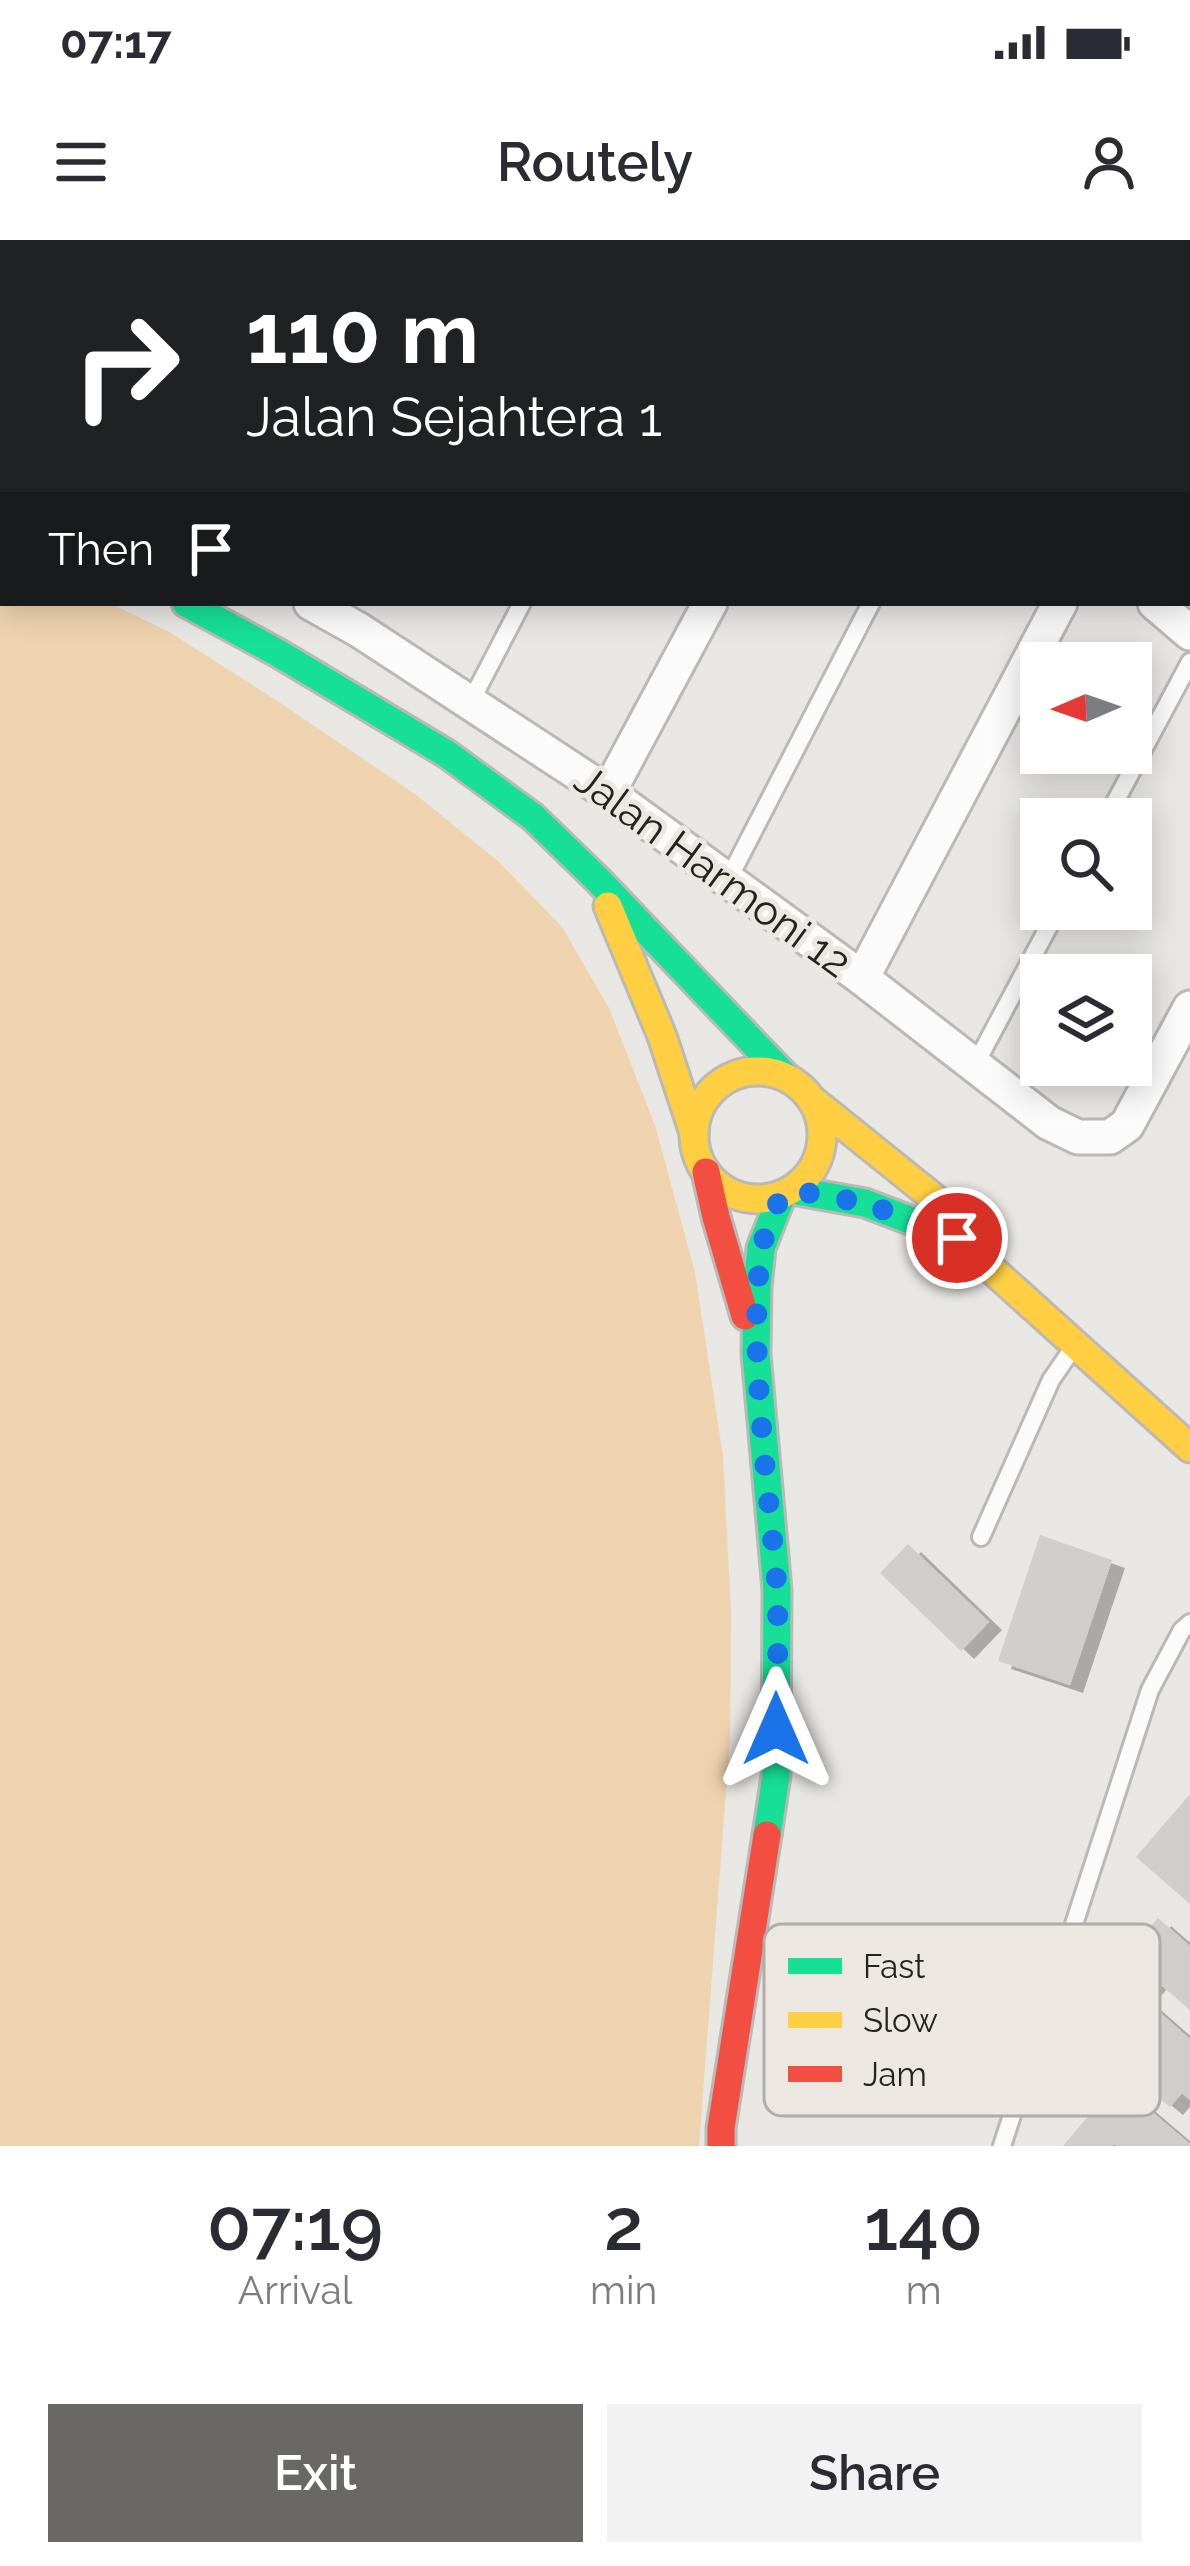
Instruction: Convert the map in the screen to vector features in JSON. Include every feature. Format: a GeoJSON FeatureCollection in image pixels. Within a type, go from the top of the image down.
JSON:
{"type":"FeatureCollection","features":[{"type":"Feature","properties":{"kind":"street"},"geometry":{"type":"LineString","coordinates":[[192,606],[447,754],[533,817],[787,1077],[934,1198],[957,1238],[1190,1448]]}},
{"type":"Feature","properties":{"kind":"street","name":"Jalan Harmoni 12"},"geometry":{"type":"LineString","coordinates":[[323,606],[366,617],[470,703],[608,793],[728,880],[1049,1124],[1078,1137],[1109,1137],[1127,1125],[1190,1008]]}},
{"type":"Feature","properties":{"kind":"street"},"geometry":{"type":"LineString","coordinates":[[608,793],[708,606]]}},
{"type":"Feature","properties":{"kind":"street"},"geometry":{"type":"LineString","coordinates":[[862,978],[1058,606]]}},
{"type":"Feature","properties":{"kind":"street"},"geometry":{"type":"LineString","coordinates":[[1158,606],[1190,633]]}},
{"type":"Feature","properties":{"kind":"street"},"geometry":{"type":"LineString","coordinates":[[597,879],[662,1036],[706,1172],[756,1354]]}},
{"type":"Feature","properties":{"kind":"street"},"geometry":{"type":"LineString","coordinates":[[694,1133],[703,1102],[725,1079],[755,1071],[787,1077]]}},
{"type":"Feature","properties":{"kind":"street"},"geometry":{"type":"LineString","coordinates":[[706,1172],[727,1192],[740,1197],[768,1199],[787,1192],[808,1176],[818,1158],[820,1117],[811,1099]]}},
{"type":"Feature","properties":{"kind":"street"},"geometry":{"type":"LineString","coordinates":[[787,1192],[865,1203],[957,1238]]}},
{"type":"Feature","properties":{"kind":"street"},"geometry":{"type":"LineString","coordinates":[[721,2146],[776,1776],[777,1590],[756,1354],[761,1249],[787,1192]]}},
{"type":"Feature","properties":{"kind":"lane"},"geometry":{"type":"LineString","coordinates":[[470,703],[520,606]]}},
{"type":"Feature","properties":{"kind":"lane"},"geometry":{"type":"LineString","coordinates":[[728,880],[869,606]]}},
{"type":"Feature","properties":{"kind":"lane"},"geometry":{"type":"LineString","coordinates":[[1117,798],[1190,662]]}},
{"type":"Feature","properties":{"kind":"lane"},"geometry":{"type":"LineString","coordinates":[[975,1065],[1047,930]]}},
{"type":"Feature","properties":{"kind":"lane"},"geometry":{"type":"LineString","coordinates":[[981,1537],[1051,1381],[1076,1344]]}},
{"type":"Feature","properties":{"kind":"lane"},"geometry":{"type":"LineString","coordinates":[[1074,1924],[1150,1690],[1190,1623]]}},
{"type":"Feature","properties":{"kind":"lane"},"geometry":{"type":"LineString","coordinates":[[1002,2146],[1012,2116]]}},
{"type":"Feature","properties":{"kind":"shaded area"},"geometry":{"type":"Polygon","coordinates":[[[0,606],[116,606],[171,633],[279,702],[415,794],[499,862],[562,927],[609,1008],[655,1125],[695,1272],[723,1456],[731,1611],[730,1740],[699,2146],[0,2146],[0,606]]]}},
{"type":"Feature","properties":{"kind":"building"},"geometry":{"type":"Polygon","coordinates":[[[1040,1535],[1112,1560],[1070,1685],[998,1661],[1040,1535]]]}},
{"type":"Feature","properties":{"kind":"building"},"geometry":{"type":"Polygon","coordinates":[[[908,1544],[989,1622],[961,1651],[880,1573],[908,1544]]]}},
{"type":"Feature","properties":{"kind":"building"},"geometry":{"type":"Polygon","coordinates":[[[1190,1794],[1190,1904],[1136,1857],[1190,1794]]]}},
{"type":"Feature","properties":{"kind":"building"},"geometry":{"type":"Polygon","coordinates":[[[1158,1918],[1190,1946],[1190,2010],[1160,1984],[1160,1924],[1153,1924],[1158,1918]]]}},
{"type":"Feature","properties":{"kind":"building"},"geometry":{"type":"Polygon","coordinates":[[[1160,2013],[1190,2039],[1190,2100],[1182,2093],[1170,2107],[1160,2099],[1160,2013]]]}},
{"type":"Feature","properties":{"kind":"building"},"geometry":{"type":"Polygon","coordinates":[[[1088,2116],[1157,2116],[1190,2144],[1190,2146],[1063,2146],[1088,2116]]]}},
{"type":"Feature","properties":{"kind":"traffic: fast"},"geometry":{"type":"LineString","coordinates":[[192,606],[447,754],[533,817],[786,1077]]}},
{"type":"Feature","properties":{"kind":"traffic: fast"},"geometry":{"type":"LineString","coordinates":[[792,1190],[865,1203],[957,1238]]}},
{"type":"Feature","properties":{"kind":"traffic: fast"},"geometry":{"type":"LineString","coordinates":[[767,1835],[776,1776],[777,1590],[756,1354],[757,1288],[761,1248],[782,1195]]}},
{"type":"Feature","properties":{"kind":"traffic: slow"},"geometry":{"type":"LineString","coordinates":[[608,906],[662,1036],[694,1133]]}},
{"type":"Feature","properties":{"kind":"traffic: slow"},"geometry":{"type":"LineString","coordinates":[[758,1071],[782,1076],[803,1090],[817,1111],[822,1135],[817,1159],[803,1180],[782,1194],[758,1199],[734,1194],[713,1180],[699,1159],[694,1135],[699,1111],[713,1090],[734,1076],[758,1071]]}},
{"type":"Feature","properties":{"kind":"traffic: slow"},"geometry":{"type":"LineString","coordinates":[[811,1099],[934,1198],[957,1238],[1190,1448]]}},
{"type":"Feature","properties":{"kind":"traffic: jam"},"geometry":{"type":"LineString","coordinates":[[706,1172],[745,1316]]}},
{"type":"Feature","properties":{"kind":"traffic: jam"},"geometry":{"type":"LineString","coordinates":[[721,2146],[767,1835]]}},
{"type":"Feature","properties":{"kind":"route"},"geometry":{"type":"LineString","coordinates":[[776,1729],[777,1590],[756,1354],[761,1249],[772,1218],[782,1195],[792,1190],[865,1203],[957,1238]]}}]}
